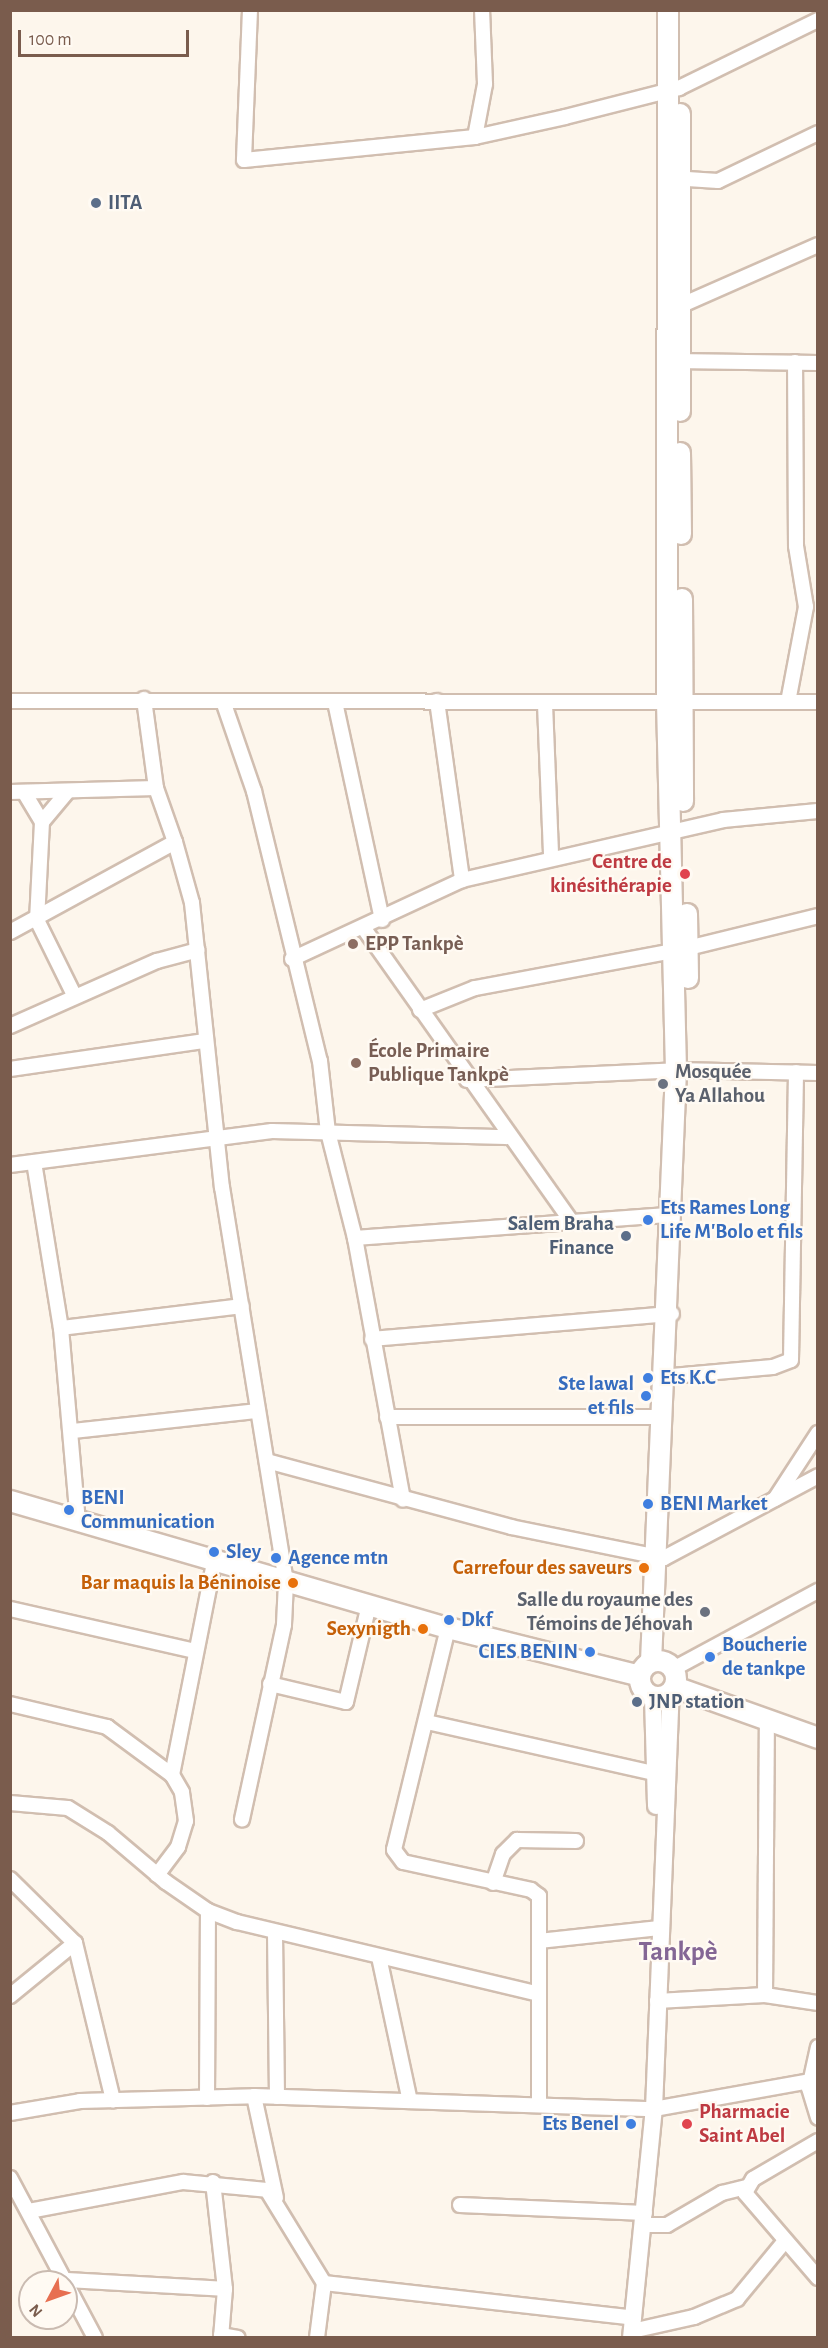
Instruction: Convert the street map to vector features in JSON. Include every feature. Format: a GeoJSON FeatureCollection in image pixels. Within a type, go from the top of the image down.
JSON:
{"type":"FeatureCollection","features":[{"type":"Feature","properties":{"kind":"main road"},"geometry":{"type":"LineString","coordinates":[[661,1678],[658,1557],[659,1418],[669,1314],[682,1070],[675,705],[675,179],[668,10]]}},
{"type":"Feature","properties":{"kind":"main road"},"geometry":{"type":"LineString","coordinates":[[673,90],[680,10]]}},
{"type":"Feature","properties":{"kind":"main road"},"geometry":{"type":"LineString","coordinates":[[658,1557],[672,1376],[667,1215],[682,1070]]}},
{"type":"Feature","properties":{"kind":"main road"},"geometry":{"type":"LineString","coordinates":[[10,1501],[448,1628],[661,1678],[818,1738]]}},
{"type":"Feature","properties":{"kind":"street"},"geometry":{"type":"LineString","coordinates":[[250,10],[244,160],[474,137],[673,90],[818,20]]}},
{"type":"Feature","properties":{"kind":"street"},"geometry":{"type":"LineString","coordinates":[[474,137],[485,84],[482,10]]}},
{"type":"Feature","properties":{"kind":"street"},"geometry":{"type":"LineString","coordinates":[[675,179],[718,181],[818,133]]}},
{"type":"Feature","properties":{"kind":"street"},"geometry":{"type":"LineString","coordinates":[[674,308],[818,244]]}},
{"type":"Feature","properties":{"kind":"street"},"geometry":{"type":"LineString","coordinates":[[674,361],[818,363]]}},
{"type":"Feature","properties":{"kind":"street"},"geometry":{"type":"LineString","coordinates":[[788,702],[806,606],[795,546],[795,362]]}},
{"type":"Feature","properties":{"kind":"street"},"geometry":{"type":"LineString","coordinates":[[10,701],[144,699],[224,704],[437,701],[675,705],[818,702]]}},
{"type":"Feature","properties":{"kind":"street"},"geometry":{"type":"LineString","coordinates":[[144,699],[156,788],[175,842],[198,950],[217,1138],[286,1582],[284,1625],[242,1820]]}},
{"type":"Feature","properties":{"kind":"street"},"geometry":{"type":"LineString","coordinates":[[437,701],[462,880]]}},
{"type":"Feature","properties":{"kind":"street"},"geometry":{"type":"LineString","coordinates":[[335,702],[382,920]]}},
{"type":"Feature","properties":{"kind":"street"},"geometry":{"type":"LineString","coordinates":[[224,704],[254,791],[292,959],[320,1061],[328,1132],[355,1238],[403,1500]]}},
{"type":"Feature","properties":{"kind":"street"},"geometry":{"type":"LineString","coordinates":[[545,704],[551,856]]}},
{"type":"Feature","properties":{"kind":"street"},"geometry":{"type":"LineString","coordinates":[[17,792],[156,788]]}},
{"type":"Feature","properties":{"kind":"street"},"geometry":{"type":"LineString","coordinates":[[68,791],[42,822],[37,921],[74,995]]}},
{"type":"Feature","properties":{"kind":"street"},"geometry":{"type":"LineString","coordinates":[[17,792],[42,822]]}},
{"type":"Feature","properties":{"kind":"street"},"geometry":{"type":"LineString","coordinates":[[292,959],[365,930],[462,880],[551,856],[677,833],[755,815],[818,812]]}},
{"type":"Feature","properties":{"kind":"street"},"geometry":{"type":"LineString","coordinates":[[10,932],[37,921],[175,842]]}},
{"type":"Feature","properties":{"kind":"street"},"geometry":{"type":"LineString","coordinates":[[420,1010],[476,987],[681,948],[818,916]]}},
{"type":"Feature","properties":{"kind":"street"},"geometry":{"type":"LineString","coordinates":[[365,930],[506,1137],[570,1220]]}},
{"type":"Feature","properties":{"kind":"street"},"geometry":{"type":"LineString","coordinates":[[10,1026],[74,995],[198,950]]}},
{"type":"Feature","properties":{"kind":"street"},"geometry":{"type":"LineString","coordinates":[[10,1069],[206,1041]]}},
{"type":"Feature","properties":{"kind":"street"},"geometry":{"type":"LineString","coordinates":[[467,1080],[682,1070],[818,1072]]}},
{"type":"Feature","properties":{"kind":"street"},"geometry":{"type":"LineString","coordinates":[[672,1376],[773,1367],[791,1360],[796,1072]]}},
{"type":"Feature","properties":{"kind":"street"},"geometry":{"type":"LineString","coordinates":[[10,1165],[272,1131],[506,1137]]}},
{"type":"Feature","properties":{"kind":"street"},"geometry":{"type":"LineString","coordinates":[[34,1161],[61,1328],[73,1431],[78,1522]]}},
{"type":"Feature","properties":{"kind":"street"},"geometry":{"type":"LineString","coordinates":[[355,1238],[570,1220],[667,1215]]}},
{"type":"Feature","properties":{"kind":"street"},"geometry":{"type":"LineString","coordinates":[[61,1328],[242,1306]]}},
{"type":"Feature","properties":{"kind":"street"},"geometry":{"type":"LineString","coordinates":[[372,1339],[669,1314]]}},
{"type":"Feature","properties":{"kind":"street"},"geometry":{"type":"LineString","coordinates":[[73,1431],[258,1411]]}},
{"type":"Feature","properties":{"kind":"street"},"geometry":{"type":"LineString","coordinates":[[387,1417],[659,1418]]}},
{"type":"Feature","properties":{"kind":"street"},"geometry":{"type":"LineString","coordinates":[[773,1501],[816,1438]]}},
{"type":"Feature","properties":{"kind":"street"},"geometry":{"type":"LineString","coordinates":[[267,1461],[403,1500],[658,1557],[773,1501],[818,1476]]}},
{"type":"Feature","properties":{"kind":"street"},"geometry":{"type":"LineString","coordinates":[[172,1775],[214,1562]]}},
{"type":"Feature","properties":{"kind":"street"},"geometry":{"type":"LineString","coordinates":[[661,1678],[818,1592]]}},
{"type":"Feature","properties":{"kind":"street"},"geometry":{"type":"LineString","coordinates":[[270,1684],[346,1702],[369,1605]]}},
{"type":"Feature","properties":{"kind":"street"},"geometry":{"type":"LineString","coordinates":[[10,1609],[195,1650]]}},
{"type":"Feature","properties":{"kind":"street"},"geometry":{"type":"LineString","coordinates":[[448,1628],[427,1722],[394,1850],[404,1862],[539,1896],[536,1993],[539,2105]]}},
{"type":"Feature","properties":{"kind":"street"},"geometry":{"type":"LineString","coordinates":[[660,1870],[654,1773],[661,1678]]}},
{"type":"Feature","properties":{"kind":"street"},"geometry":{"type":"LineString","coordinates":[[632,2329],[654,2109],[660,1870],[661,1678]]}},
{"type":"Feature","properties":{"kind":"street"},"geometry":{"type":"LineString","coordinates":[[10,1704],[107,1727],[172,1775],[182,1792],[186,1821],[178,1847],[157,1875]]}},
{"type":"Feature","properties":{"kind":"street"},"geometry":{"type":"LineString","coordinates":[[765,1995],[767,1720]]}},
{"type":"Feature","properties":{"kind":"street"},"geometry":{"type":"LineString","coordinates":[[427,1722],[654,1773]]}},
{"type":"Feature","properties":{"kind":"street"},"geometry":{"type":"LineString","coordinates":[[10,1803],[68,1808],[108,1833],[157,1875],[208,1911],[275,1933],[536,1993]]}},
{"type":"Feature","properties":{"kind":"street"},"geometry":{"type":"LineString","coordinates":[[493,1883],[503,1854],[517,1840],[576,1841]]}},
{"type":"Feature","properties":{"kind":"street"},"geometry":{"type":"LineString","coordinates":[[10,1879],[75,1943],[112,2100]]}},
{"type":"Feature","properties":{"kind":"street"},"geometry":{"type":"LineString","coordinates":[[207,2098],[208,1911]]}},
{"type":"Feature","properties":{"kind":"street"},"geometry":{"type":"LineString","coordinates":[[539,1941],[659,1929]]}},
{"type":"Feature","properties":{"kind":"street"},"geometry":{"type":"LineString","coordinates":[[275,1933],[277,2097]]}},
{"type":"Feature","properties":{"kind":"street"},"geometry":{"type":"LineString","coordinates":[[10,1996],[75,1943]]}},
{"type":"Feature","properties":{"kind":"street"},"geometry":{"type":"LineString","coordinates":[[379,1957],[410,2101]]}},
{"type":"Feature","properties":{"kind":"street"},"geometry":{"type":"LineString","coordinates":[[657,2001],[765,1995],[818,2003]]}},
{"type":"Feature","properties":{"kind":"street"},"geometry":{"type":"LineString","coordinates":[[818,2047],[810,2081],[818,2118]]}},
{"type":"Feature","properties":{"kind":"street"},"geometry":{"type":"LineString","coordinates":[[10,2113],[112,2100],[254,2096],[654,2109],[810,2081]]}},
{"type":"Feature","properties":{"kind":"street"},"geometry":{"type":"LineString","coordinates":[[254,2096],[276,2198],[324,2283],[317,2337]]}},
{"type":"Feature","properties":{"kind":"street"},"geometry":{"type":"LineString","coordinates":[[460,2205],[644,2219],[668,2225],[722,2193],[746,2187],[818,2141]]}},
{"type":"Feature","properties":{"kind":"street"},"geometry":{"type":"LineString","coordinates":[[10,2178],[60,2270]]}},
{"type":"Feature","properties":{"kind":"street"},"geometry":{"type":"LineString","coordinates":[[28,2211],[143,2187],[213,2182],[256,2187],[276,2198]]}},
{"type":"Feature","properties":{"kind":"street"},"geometry":{"type":"LineString","coordinates":[[213,2182],[225,2289],[221,2336],[238,2337]]}},
{"type":"Feature","properties":{"kind":"street"},"geometry":{"type":"LineString","coordinates":[[746,2187],[749,2200],[818,2278]]}},
{"type":"Feature","properties":{"kind":"street"},"geometry":{"type":"LineString","coordinates":[[324,2283],[632,2329],[694,2317],[737,2299],[785,2241]]}},
{"type":"Feature","properties":{"kind":"street"},"geometry":{"type":"LineString","coordinates":[[78,2281],[225,2289]]}},
{"type":"Feature","properties":{"kind":"street"},"geometry":{"type":"LineString","coordinates":[[78,2305],[95,2337]]}},
{"type":"Feature","properties":{"kind":"place","name":"IITA"},"geometry":{"type":"Point","coordinates":[96,203]}},
{"type":"Feature","properties":{"kind":"place","name":"Centre de kinésithérapie"},"geometry":{"type":"Point","coordinates":[685,874]}},
{"type":"Feature","properties":{"kind":"place","name":"EPP Tankpè"},"geometry":{"type":"Point","coordinates":[353,944]}},
{"type":"Feature","properties":{"kind":"place","name":"École Primaire Publique Tankpè"},"geometry":{"type":"Point","coordinates":[356,1063]}},
{"type":"Feature","properties":{"kind":"place","name":"Mosquée Ya Allahou"},"geometry":{"type":"Point","coordinates":[663,1084]}},
{"type":"Feature","properties":{"kind":"place","name":"Ets Rames Long Life M'Bolo et fils"},"geometry":{"type":"Point","coordinates":[648,1220]}},
{"type":"Feature","properties":{"kind":"place","name":"Salem Braha Finance"},"geometry":{"type":"Point","coordinates":[626,1236]}},
{"type":"Feature","properties":{"kind":"place","name":"Ets K.C"},"geometry":{"type":"Point","coordinates":[648,1378]}},
{"type":"Feature","properties":{"kind":"place","name":"Ste lawal et fils"},"geometry":{"type":"Point","coordinates":[646,1396]}},
{"type":"Feature","properties":{"kind":"place","name":"BENI Market"},"geometry":{"type":"Point","coordinates":[648,1504]}},
{"type":"Feature","properties":{"kind":"place","name":"BENI Communication"},"geometry":{"type":"Point","coordinates":[69,1510]}},
{"type":"Feature","properties":{"kind":"place","name":"Sley"},"geometry":{"type":"Point","coordinates":[214,1552]}},
{"type":"Feature","properties":{"kind":"place","name":"Agence mtn"},"geometry":{"type":"Point","coordinates":[276,1558]}},
{"type":"Feature","properties":{"kind":"place","name":"Carrefour des saveurs"},"geometry":{"type":"Point","coordinates":[644,1568]}},
{"type":"Feature","properties":{"kind":"place","name":"Bar maquis la Béninoise"},"geometry":{"type":"Point","coordinates":[293,1583]}},
{"type":"Feature","properties":{"kind":"place","name":"Salle du royaume des Témoins de Jéhovah"},"geometry":{"type":"Point","coordinates":[705,1612]}},
{"type":"Feature","properties":{"kind":"place","name":"Dkf"},"geometry":{"type":"Point","coordinates":[449,1620]}},
{"type":"Feature","properties":{"kind":"place","name":"Sexynigth"},"geometry":{"type":"Point","coordinates":[423,1629]}},
{"type":"Feature","properties":{"kind":"place","name":"CIES BENIN"},"geometry":{"type":"Point","coordinates":[590,1652]}},
{"type":"Feature","properties":{"kind":"place","name":"Boucherie de tankpe"},"geometry":{"type":"Point","coordinates":[710,1657]}},
{"type":"Feature","properties":{"kind":"place","name":"JNP station"},"geometry":{"type":"Point","coordinates":[637,1702]}},
{"type":"Feature","properties":{"kind":"place","name":"Ets Benel"},"geometry":{"type":"Point","coordinates":[631,2124]}},
{"type":"Feature","properties":{"kind":"place","name":"Pharmacie Saint Abel"},"geometry":{"type":"Point","coordinates":[687,2124]}},
{"type":"Feature","properties":{"kind":"district","name":"Tankpè"},"geometry":{"type":"Point","coordinates":[678,1952]}}]}
